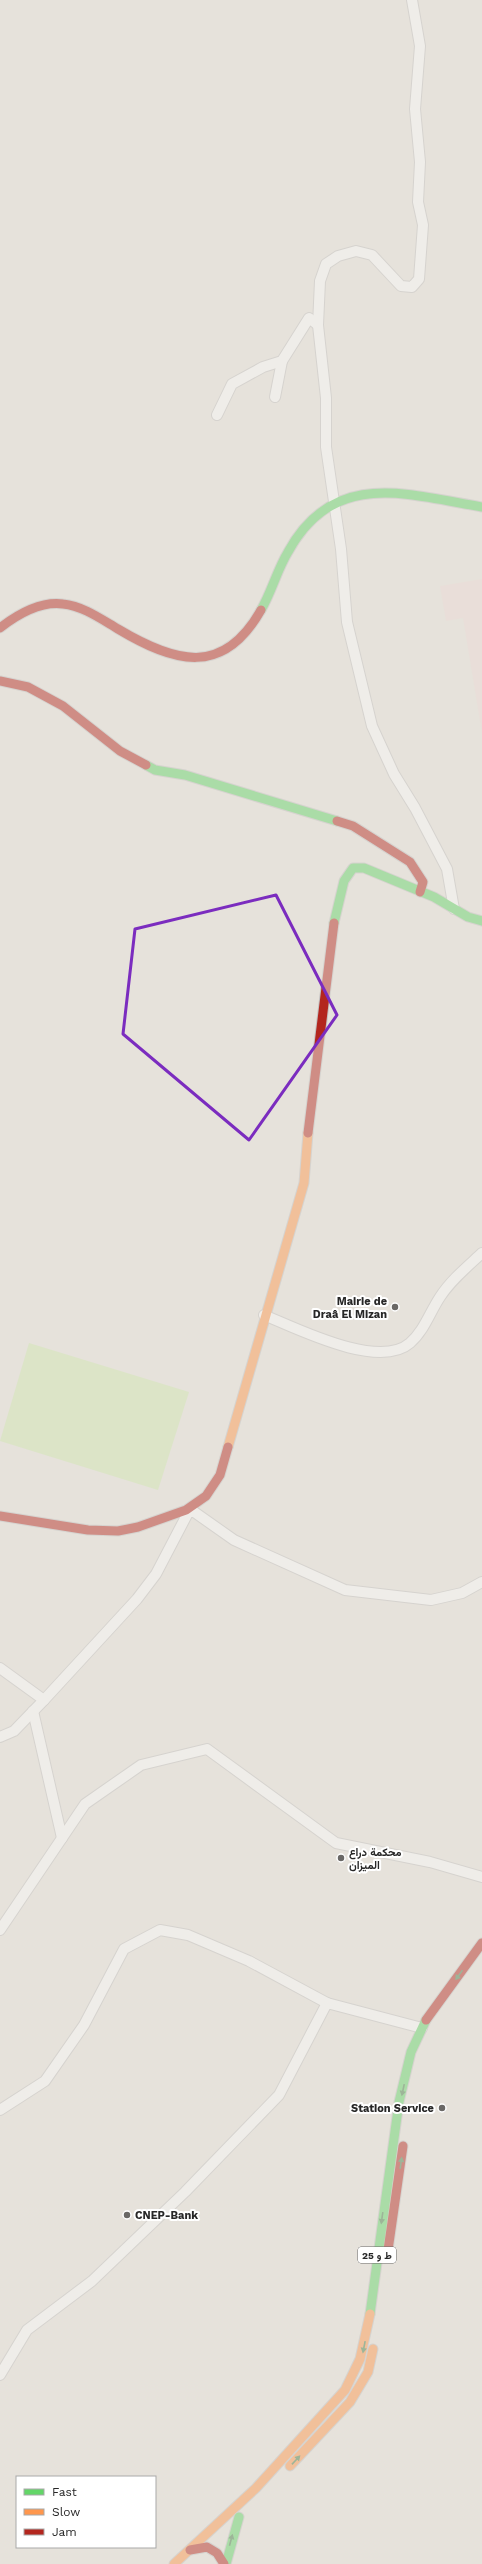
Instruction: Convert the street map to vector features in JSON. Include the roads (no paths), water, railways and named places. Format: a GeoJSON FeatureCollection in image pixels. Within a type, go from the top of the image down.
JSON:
{"type":"FeatureCollection","features":[{"type":"Feature","properties":{"kind":"main road"},"geometry":{"type":"LineString","coordinates":[[0,628],[24,611],[47,604],[72,604],[100,618],[145,646],[178,657],[206,657],[228,649],[246,635],[260,615],[286,550],[298,532],[311,517],[333,504],[358,494],[383,492],[482,507]]}},
{"type":"Feature","properties":{"kind":"main road"},"geometry":{"type":"LineString","coordinates":[[0,681],[28,687],[63,706],[120,751],[154,770],[184,776],[353,826],[410,862],[423,882],[420,892]]}},
{"type":"Feature","properties":{"kind":"main road"},"geometry":{"type":"LineString","coordinates":[[0,1516],[82,1529],[118,1531],[147,1524],[190,1509],[205,1497],[220,1475],[264,1315],[304,1183],[310,1103],[336,909],[344,881],[353,868],[364,868],[482,921]]}},
{"type":"Feature","properties":{"kind":"main road","name":"ط و 25"},"geometry":{"type":"LineString","coordinates":[[210,2532],[271,2472],[320,2419],[345,2390],[358,2369],[365,2344],[386,2187],[400,2103],[411,2051],[422,2028],[482,1943]]}},
{"type":"Feature","properties":{"kind":"main road"},"geometry":{"type":"LineString","coordinates":[[457,1994],[482,1958]]}},
{"type":"Feature","properties":{"kind":"main road"},"geometry":{"type":"LineString","coordinates":[[421,2054],[435,2025]]}},
{"type":"Feature","properties":{"kind":"main road"},"geometry":{"type":"LineString","coordinates":[[283,2474],[356,2394],[368,2372],[375,2338],[405,2136]]}},
{"type":"Feature","properties":{"kind":"main road"},"geometry":{"type":"LineString","coordinates":[[223,2532],[273,2484]]}},
{"type":"Feature","properties":{"kind":"main road"},"geometry":{"type":"LineString","coordinates":[[225,2564],[239,2517]]}},
{"type":"Feature","properties":{"kind":"main road"},"geometry":{"type":"LineString","coordinates":[[210,2532],[212,2564]]}},
{"type":"Feature","properties":{"kind":"main road"},"geometry":{"type":"LineString","coordinates":[[174,2564],[210,2532]]}},
{"type":"Feature","properties":{"kind":"main road"},"geometry":{"type":"LineString","coordinates":[[210,2545],[225,2564]]}},
{"type":"Feature","properties":{"kind":"main road"},"geometry":{"type":"LineString","coordinates":[[190,2550],[210,2545]]}},
{"type":"Feature","properties":{"kind":"main road"},"geometry":{"type":"LineString","coordinates":[[190,2562],[210,2545]]}},
{"type":"Feature","properties":{"kind":"street"},"geometry":{"type":"LineString","coordinates":[[412,0],[420,46],[415,109],[420,162],[418,202],[423,225],[419,279],[412,287],[401,286],[372,255],[356,251],[338,256],[326,264],[320,281],[318,325],[326,398],[326,447],[333,504],[341,549],[347,622],[372,726],[394,774],[415,808],[447,869],[454,908]]}},
{"type":"Feature","properties":{"kind":"street"},"geometry":{"type":"LineString","coordinates":[[275,397],[282,361],[309,318],[318,325]]}},
{"type":"Feature","properties":{"kind":"street"},"geometry":{"type":"LineString","coordinates":[[217,415],[232,384],[263,367],[282,361]]}},
{"type":"Feature","properties":{"kind":"street"},"geometry":{"type":"LineString","coordinates":[[264,1315],[326,1340],[352,1347],[377,1352],[399,1350],[411,1342],[454,1280],[482,1253]]}},
{"type":"Feature","properties":{"kind":"street"},"geometry":{"type":"LineString","coordinates":[[0,1737],[14,1732],[137,1599],[156,1574],[190,1509],[234,1540],[345,1590],[431,1600],[462,1593],[482,1582]]}},
{"type":"Feature","properties":{"kind":"street"},"geometry":{"type":"LineString","coordinates":[[0,1668],[44,1700]]}},
{"type":"Feature","properties":{"kind":"street"},"geometry":{"type":"LineString","coordinates":[[33,1711],[62,1838]]}},
{"type":"Feature","properties":{"kind":"street"},"geometry":{"type":"LineString","coordinates":[[0,1930],[85,1804],[141,1765],[207,1749],[336,1844],[430,1862],[482,1877]]}},
{"type":"Feature","properties":{"kind":"street"},"geometry":{"type":"LineString","coordinates":[[0,2110],[45,2081],[84,2025],[124,1949],[160,1930],[188,1935],[249,1960],[327,2004],[422,2028]]}},
{"type":"Feature","properties":{"kind":"street"},"geometry":{"type":"LineString","coordinates":[[0,2375],[27,2330],[92,2281],[185,2192],[279,2095],[327,2004]]}},
{"type":"Feature","properties":{"kind":"place","name":"Mairie de Draâ El Mizan"},"geometry":{"type":"Point","coordinates":[395,1307]}},
{"type":"Feature","properties":{"kind":"place","name":"محكمة دراع الميزان"},"geometry":{"type":"Point","coordinates":[341,1858]}},
{"type":"Feature","properties":{"kind":"place","name":"Station Service"},"geometry":{"type":"Point","coordinates":[442,2108]}},
{"type":"Feature","properties":{"kind":"place","name":"CNEP-Bank"},"geometry":{"type":"Point","coordinates":[127,2215]}}]}
